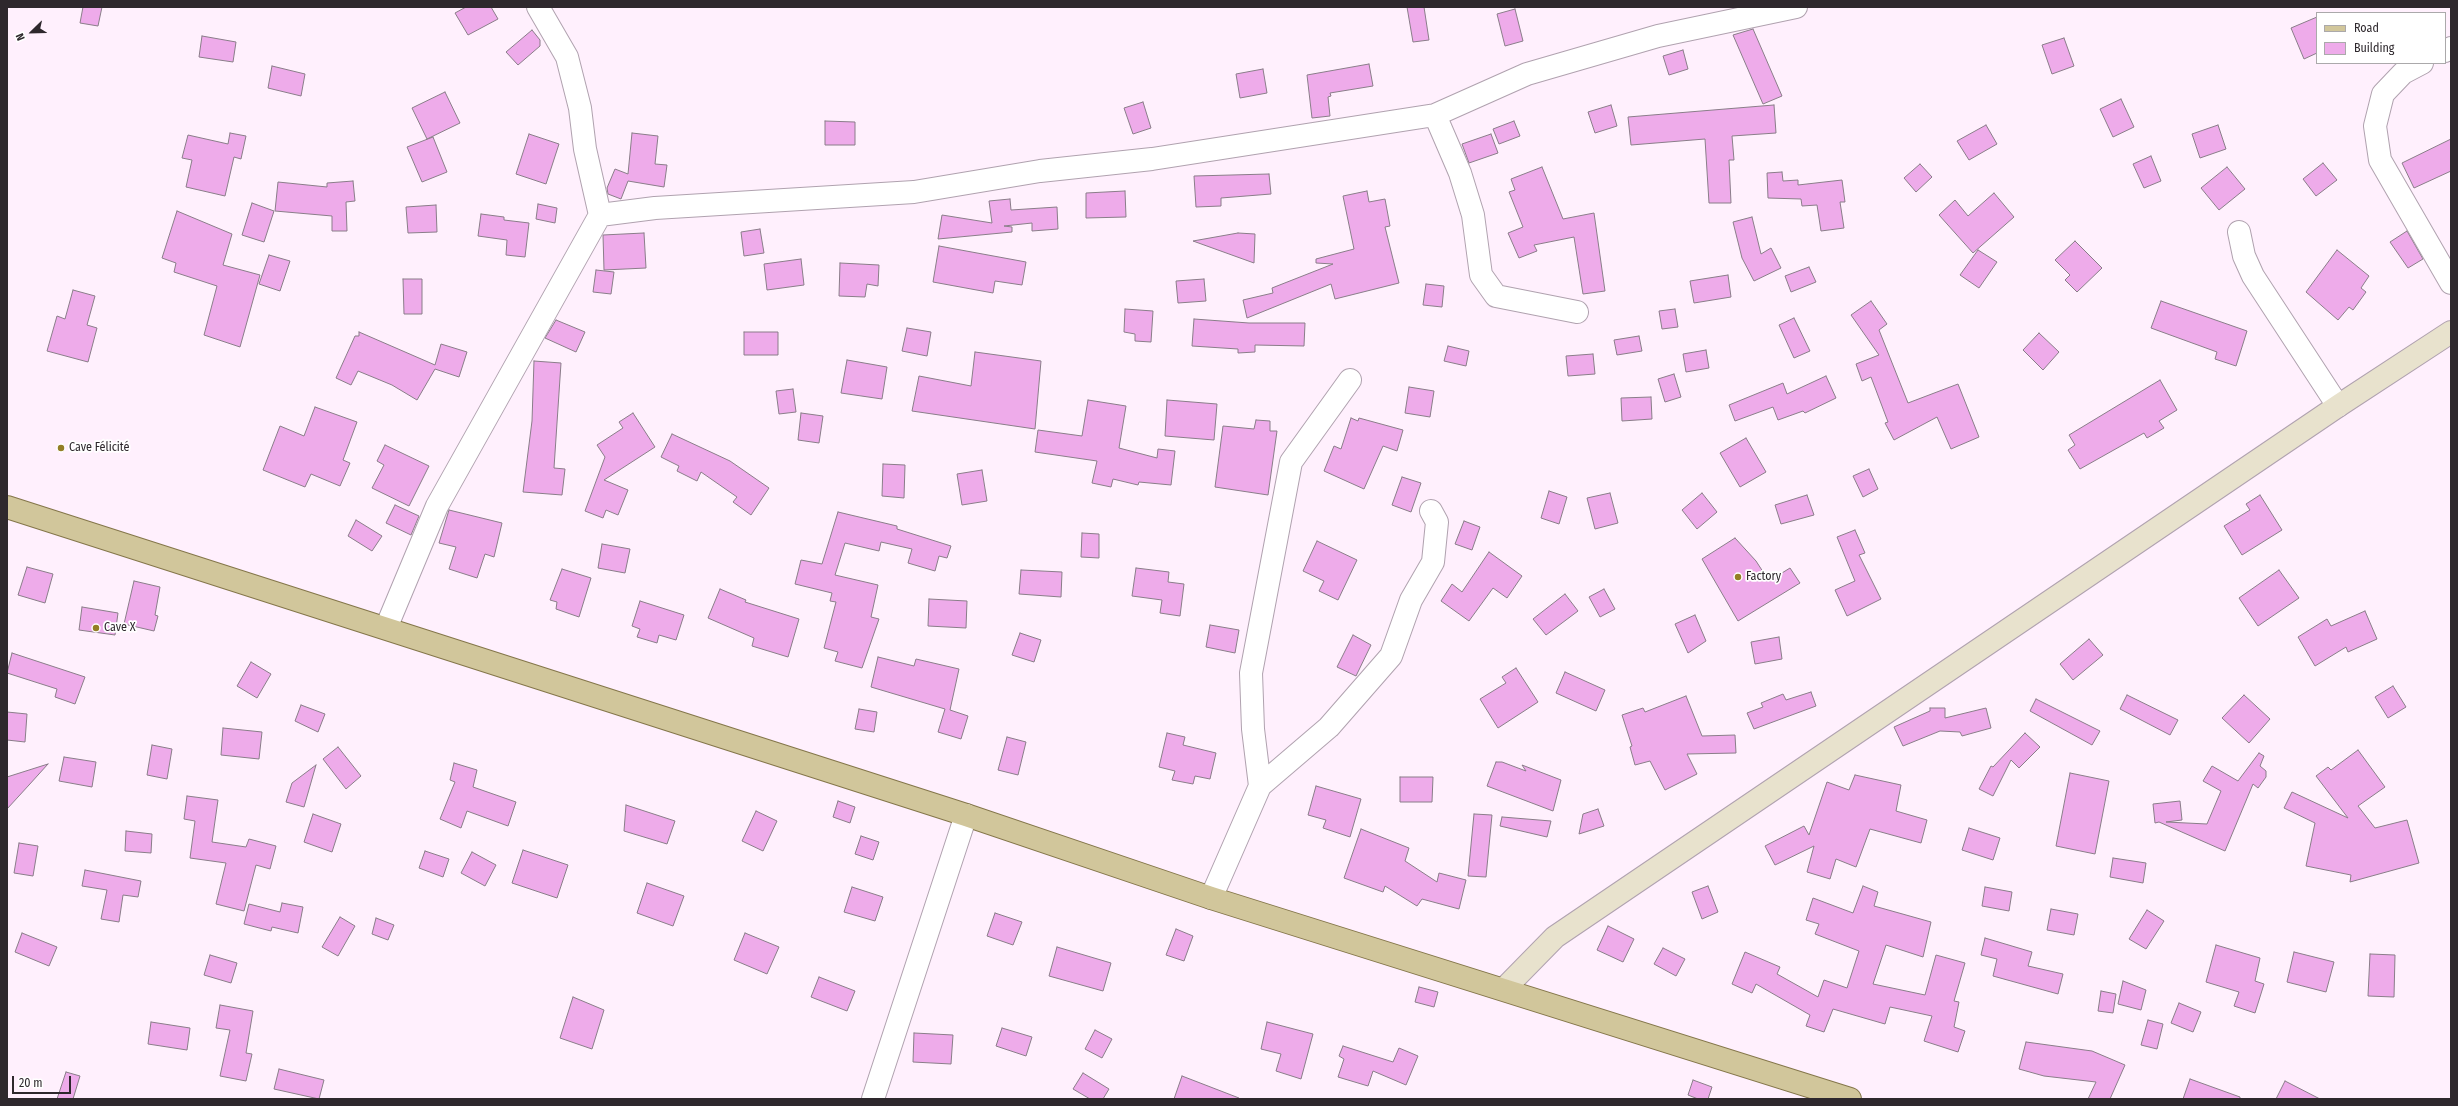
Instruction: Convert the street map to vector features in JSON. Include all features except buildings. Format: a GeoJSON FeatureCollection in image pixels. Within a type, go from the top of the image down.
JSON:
{"type":"FeatureCollection","features":[{"type":"Feature","properties":{"kind":"main road"},"geometry":{"type":"LineString","coordinates":[[7,508],[386,628],[966,815],[1211,898],[1850,1099]]}},
{"type":"Feature","properties":{"kind":"street"},"geometry":{"type":"LineString","coordinates":[[386,628],[438,506],[600,215],[585,149],[580,108],[567,57],[538,7]]}},
{"type":"Feature","properties":{"kind":"street"},"geometry":{"type":"LineString","coordinates":[[600,215],[655,208],[914,192],[1040,171],[1160,158],[1435,115],[1527,74],[1658,36],[1796,7]]}},
{"type":"Feature","properties":{"kind":"street"},"geometry":{"type":"LineString","coordinates":[[2420,64],[2403,73],[2383,94],[2375,126],[2380,160],[2451,283]]}},
{"type":"Feature","properties":{"kind":"street"},"geometry":{"type":"LineString","coordinates":[[1435,115],[1460,174],[1473,215],[1480,276],[1496,296],[1577,312]]}},
{"type":"Feature","properties":{"kind":"street"},"geometry":{"type":"LineString","coordinates":[[2239,232],[2244,256],[2253,276],[2338,406]]}},
{"type":"Feature","properties":{"kind":"street"},"geometry":{"type":"LineString","coordinates":[[1504,990],[1555,937],[2338,406],[2451,332]]}},
{"type":"Feature","properties":{"kind":"street"},"geometry":{"type":"LineString","coordinates":[[1260,786],[1253,729],[1251,673],[1290,462],[1350,380]]}},
{"type":"Feature","properties":{"kind":"street"},"geometry":{"type":"LineString","coordinates":[[1211,898],[1260,786],[1329,727],[1390,656],[1411,600],[1434,562],[1437,522],[1431,511]]}},
{"type":"Feature","properties":{"kind":"street"},"geometry":{"type":"LineString","coordinates":[[873,1099],[966,815]]}},
{"type":"Feature","properties":{"kind":"place","name":"Cave Félicité"},"geometry":{"type":"Point","coordinates":[61,448]}},
{"type":"Feature","properties":{"kind":"place","name":"Factory"},"geometry":{"type":"Point","coordinates":[1738,577]}},
{"type":"Feature","properties":{"kind":"place","name":"Cave X"},"geometry":{"type":"Point","coordinates":[96,628]}}]}
